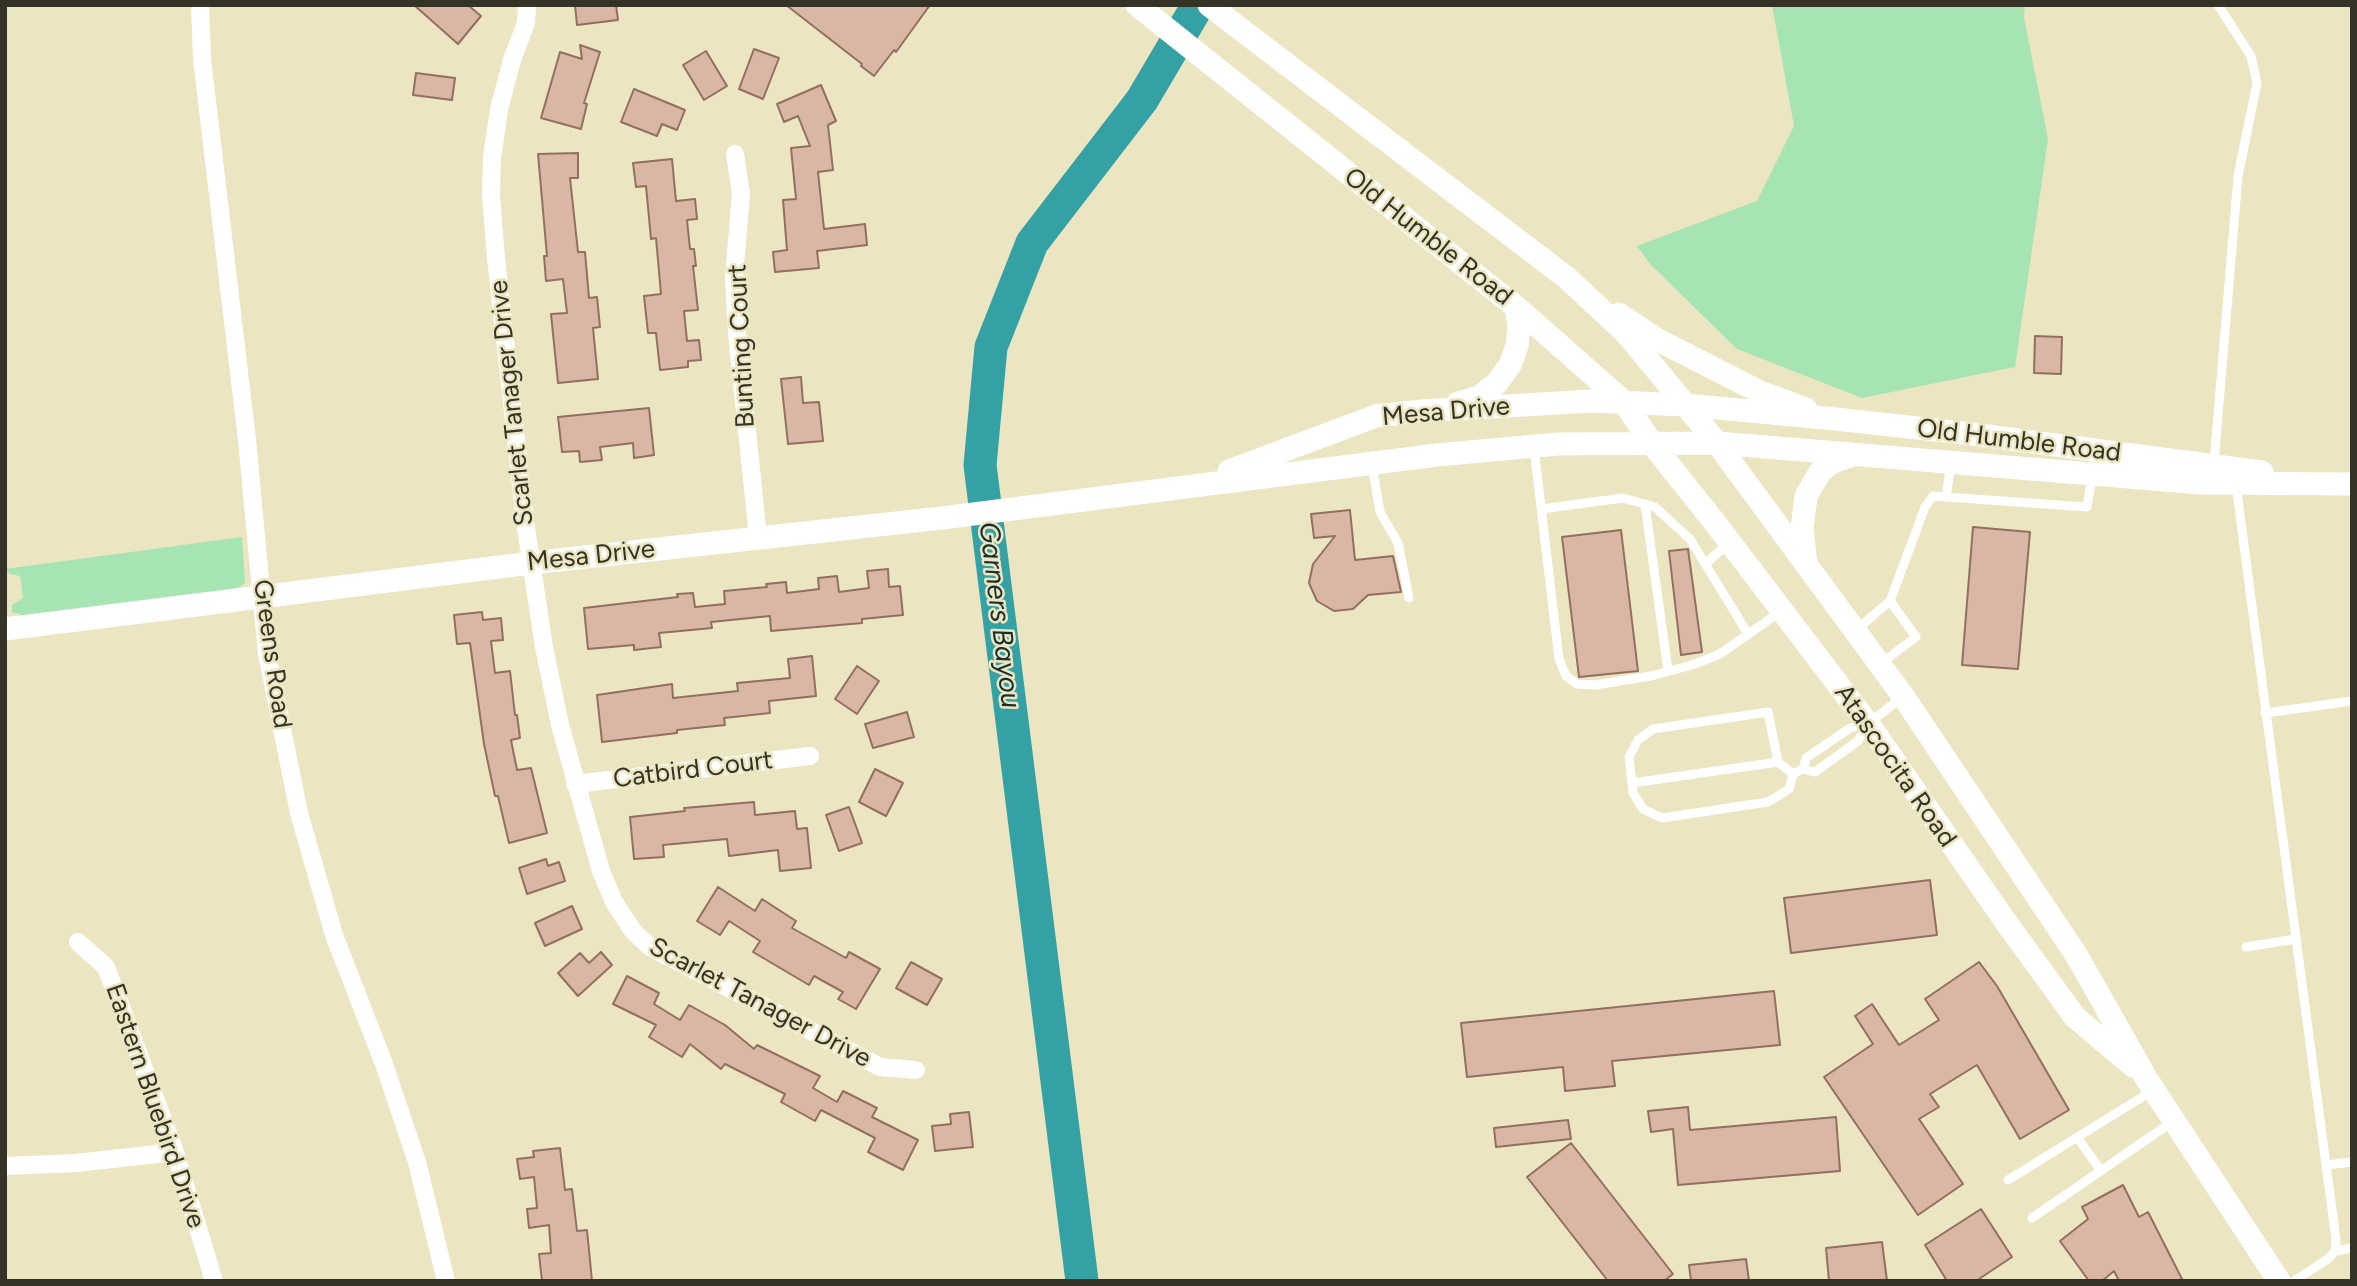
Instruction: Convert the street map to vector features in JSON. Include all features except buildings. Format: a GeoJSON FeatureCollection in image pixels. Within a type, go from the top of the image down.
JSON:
{"type":"FeatureCollection","features":[{"type":"Feature","properties":{"kind":"main road","name":"Old Humble Road"},"geometry":{"type":"LineString","coordinates":[[1137,5],[1516,307],[1624,402],[1653,445],[1717,443],[2202,483],[2352,484]]}},
{"type":"Feature","properties":{"kind":"main road","name":"Old Humble Road"},"geometry":{"type":"LineString","coordinates":[[1209,5],[1556,270],[1626,333],[1717,443]]}},
{"type":"Feature","properties":{"kind":"main road"},"geometry":{"type":"LineString","coordinates":[[1574,286],[1669,345],[1760,392],[1836,419]]}},
{"type":"Feature","properties":{"kind":"main road"},"geometry":{"type":"LineString","coordinates":[[1436,410],[1479,397],[1496,383],[1510,365],[1517,346],[1519,327],[1516,307]]}},
{"type":"Feature","properties":{"kind":"main road","name":"Mesa Drive"},"geometry":{"type":"LineString","coordinates":[[1177,489],[1376,416],[1591,401],[1685,405]]}},
{"type":"Feature","properties":{"kind":"main road","name":"Old Humble Road"},"geometry":{"type":"LineString","coordinates":[[1685,405],[1836,419],[2352,484]]}},
{"type":"Feature","properties":{"kind":"main road","name":"Atascocita Road"},"geometry":{"type":"LineString","coordinates":[[1717,443],[1903,696],[2077,956],[2150,1084],[2279,1281]]}},
{"type":"Feature","properties":{"kind":"main road","name":"Mesa Drive"},"geometry":{"type":"LineString","coordinates":[[5,629],[531,563],[942,518],[1371,463],[1558,444],[1653,445]]}},
{"type":"Feature","properties":{"kind":"main road","name":"Atascocita Road"},"geometry":{"type":"LineString","coordinates":[[1653,445],[1730,541],[1868,724],[2075,1017],[2150,1084]]}},
{"type":"Feature","properties":{"kind":"main road"},"geometry":{"type":"LineString","coordinates":[[1806,564],[1802,529],[1805,496],[1811,483],[1831,463],[1857,454]]}},
{"type":"Feature","properties":{"kind":"street","name":"Greens Road"},"geometry":{"type":"LineString","coordinates":[[200,5],[202,59],[264,597],[267,654],[299,813],[334,934],[384,1064],[417,1162],[446,1281]]}},
{"type":"Feature","properties":{"kind":"street","name":"Scarlet Tanager Drive"},"geometry":{"type":"LineString","coordinates":[[527,5],[526,23],[512,60],[499,109],[492,158],[491,196],[531,563],[544,647],[575,785],[601,871],[614,902],[632,931],[650,947],[880,1068],[916,1070]]}},
{"type":"Feature","properties":{"kind":"street","name":"Bunting Court"},"geometry":{"type":"LineString","coordinates":[[735,154],[741,194],[734,277],[737,334],[758,537]]}},
{"type":"Feature","properties":{"kind":"street","name":"Catbird Court"},"geometry":{"type":"LineString","coordinates":[[575,785],[810,756]]}},
{"type":"Feature","properties":{"kind":"street","name":"Eastern Bluebird Drive"},"geometry":{"type":"LineString","coordinates":[[78,942],[106,967],[175,1152],[214,1281]]}},
{"type":"Feature","properties":{"kind":"street"},"geometry":{"type":"LineString","coordinates":[[5,1166],[76,1163],[175,1152]]}},
{"type":"Feature","properties":{"kind":"lane"},"geometry":{"type":"LineString","coordinates":[[2213,465],[2238,176],[2258,83],[2251,56],[2218,5]]}},
{"type":"Feature","properties":{"kind":"lane"},"geometry":{"type":"LineString","coordinates":[[1534,446],[1559,659],[1566,676],[1577,684],[1595,685],[1692,665],[1720,653],[1782,610]]}},
{"type":"Feature","properties":{"kind":"lane"},"geometry":{"type":"LineString","coordinates":[[1854,631],[1890,601],[1925,507],[1933,496],[2087,507],[2096,450]]}},
{"type":"Feature","properties":{"kind":"lane"},"geometry":{"type":"LineString","coordinates":[[1946,497],[1951,462]]}},
{"type":"Feature","properties":{"kind":"lane"},"geometry":{"type":"LineString","coordinates":[[1371,463],[1380,512],[1398,543],[1409,598]]}},
{"type":"Feature","properties":{"kind":"lane"},"geometry":{"type":"LineString","coordinates":[[2236,484],[2336,1240],[2335,1251],[2328,1259],[2294,1281]]}},
{"type":"Feature","properties":{"kind":"lane"},"geometry":{"type":"LineString","coordinates":[[1541,509],[1623,498],[1655,507],[1690,539],[1748,634]]}},
{"type":"Feature","properties":{"kind":"lane"},"geometry":{"type":"LineString","coordinates":[[1645,504],[1668,671]]}},
{"type":"Feature","properties":{"kind":"lane"},"geometry":{"type":"LineString","coordinates":[[1705,564],[1730,541]]}},
{"type":"Feature","properties":{"kind":"lane"},"geometry":{"type":"LineString","coordinates":[[1880,665],[1916,637],[1890,601]]}},
{"type":"Feature","properties":{"kind":"lane"},"geometry":{"type":"LineString","coordinates":[[1793,774],[1778,762],[1768,712],[1653,729],[1638,740],[1629,757],[1633,793],[1643,809],[1662,818],[1768,802],[1789,789],[1793,774],[1803,769],[1815,772],[1858,741],[1868,724],[1903,696]]}},
{"type":"Feature","properties":{"kind":"lane"},"geometry":{"type":"LineString","coordinates":[[2265,713],[2352,701]]}},
{"type":"Feature","properties":{"kind":"lane"},"geometry":{"type":"LineString","coordinates":[[1803,769],[1806,758],[1850,728],[1868,724]]}},
{"type":"Feature","properties":{"kind":"lane"},"geometry":{"type":"LineString","coordinates":[[1632,783],[1778,762]]}},
{"type":"Feature","properties":{"kind":"lane"},"geometry":{"type":"LineString","coordinates":[[2246,947],[2296,940]]}},
{"type":"Feature","properties":{"kind":"lane"},"geometry":{"type":"LineString","coordinates":[[2008,1180],[2077,1138],[2150,1084]]}},
{"type":"Feature","properties":{"kind":"lane"},"geometry":{"type":"LineString","coordinates":[[2032,1218],[2174,1121]]}},
{"type":"Feature","properties":{"kind":"lane"},"geometry":{"type":"LineString","coordinates":[[2077,1138],[2101,1171]]}},
{"type":"Feature","properties":{"kind":"lane"},"geometry":{"type":"LineString","coordinates":[[2326,1165],[2352,1162]]}},
{"type":"Feature","properties":{"kind":"lane"},"geometry":{"type":"LineString","coordinates":[[2335,1251],[2352,1248]]}},
{"type":"Feature","properties":{"kind":"green space"},"geometry":{"type":"Polygon","coordinates":[[[1772,5],[2025,5],[2024,17],[2048,139],[2015,367],[1862,398],[1737,349],[1650,264],[1637,246],[1757,201],[1794,126],[1772,5]]]}},
{"type":"Feature","properties":{"kind":"green space"},"geometry":{"type":"Polygon","coordinates":[[[242,537],[245,583],[228,594],[25,616],[12,612],[12,605],[23,598],[20,576],[10,574],[5,569],[242,537]]]}},
{"type":"Feature","properties":{"kind":"waterway","name":"Garners Bayou"},"geometry":{"type":"LineString","coordinates":[[1082,1281],[980,465],[991,347],[1032,243],[1142,100],[1198,5]]}}]}
